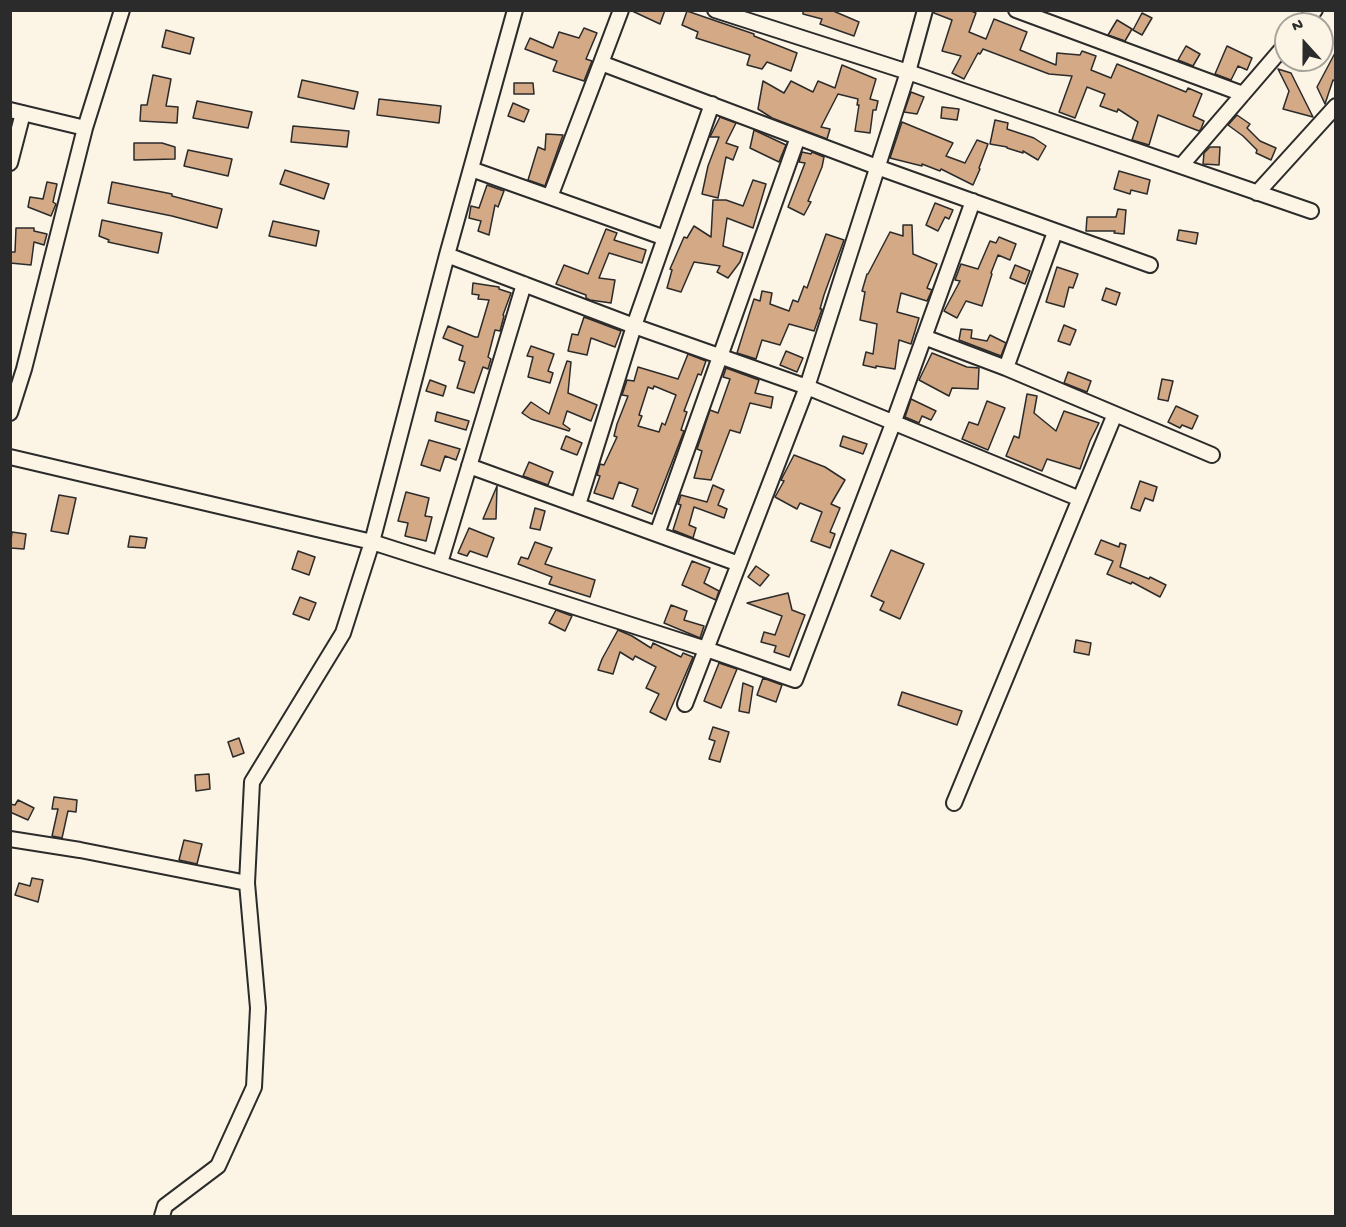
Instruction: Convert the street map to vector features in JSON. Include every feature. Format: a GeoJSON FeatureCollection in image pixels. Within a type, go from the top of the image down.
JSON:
{"type":"FeatureCollection","features":[{"type":"Feature","properties":{"kind":"street"},"geometry":{"type":"LineString","coordinates":[[10,413],[17,367],[85,128],[122,10]]}},
{"type":"Feature","properties":{"kind":"street"},"geometry":{"type":"LineString","coordinates":[[162,1216],[165,1206],[218,1166],[254,1087],[258,1008],[247,883],[252,782],[343,633],[372,542],[447,255],[515,10]]}},
{"type":"Feature","properties":{"kind":"street"},"geometry":{"type":"LineString","coordinates":[[550,198],[621,10]]}},
{"type":"Feature","properties":{"kind":"street"},"geometry":{"type":"LineString","coordinates":[[715,10],[908,72],[1311,211]]}},
{"type":"Feature","properties":{"kind":"street"},"geometry":{"type":"LineString","coordinates":[[685,704],[807,387],[908,72],[925,10]]}},
{"type":"Feature","properties":{"kind":"street"},"geometry":{"type":"LineString","coordinates":[[1016,10],[1243,94]]}},
{"type":"Feature","properties":{"kind":"street"},"geometry":{"type":"LineString","coordinates":[[1180,166],[1274,58]]}},
{"type":"Feature","properties":{"kind":"street"},"geometry":{"type":"LineString","coordinates":[[601,63],[876,167],[1150,265]]}},
{"type":"Feature","properties":{"kind":"street"},"geometry":{"type":"LineString","coordinates":[[578,505],[634,326],[712,104]]}},
{"type":"Feature","properties":{"kind":"street"},"geometry":{"type":"LineString","coordinates":[[1257,192],[1330,121],[1335,106]]}},
{"type":"Feature","properties":{"kind":"street"},"geometry":{"type":"LineString","coordinates":[[10,163],[17,112],[85,128]]}},
{"type":"Feature","properties":{"kind":"street"},"geometry":{"type":"LineString","coordinates":[[657,534],[798,137]]}},
{"type":"Feature","properties":{"kind":"street"},"geometry":{"type":"LineString","coordinates":[[471,169],[665,238]]}},
{"type":"Feature","properties":{"kind":"street"},"geometry":{"type":"LineString","coordinates":[[10,457],[372,542],[706,649],[795,680],[894,422],[973,201]]}},
{"type":"Feature","properties":{"kind":"street"},"geometry":{"type":"LineString","coordinates":[[1006,368],[1055,232]]}},
{"type":"Feature","properties":{"kind":"street"},"geometry":{"type":"LineString","coordinates":[[447,255],[634,326],[807,387],[1080,499]]}},
{"type":"Feature","properties":{"kind":"street"},"geometry":{"type":"LineString","coordinates":[[440,563],[524,284]]}},
{"type":"Feature","properties":{"kind":"street"},"geometry":{"type":"LineString","coordinates":[[924,337],[1006,368],[1212,455]]}},
{"type":"Feature","properties":{"kind":"street"},"geometry":{"type":"LineString","coordinates":[[954,803],[1115,414]]}},
{"type":"Feature","properties":{"kind":"street"},"geometry":{"type":"LineString","coordinates":[[469,466],[739,564]]}},
{"type":"Feature","properties":{"kind":"street"},"geometry":{"type":"LineString","coordinates":[[10,839],[80,850],[247,883]]}},
{"type":"Feature","properties":{"kind":"building"},"geometry":{"type":"Polygon","coordinates":[[[630,10],[665,10],[660,24],[630,10]]]}},
{"type":"Feature","properties":{"kind":"building"},"geometry":{"type":"Polygon","coordinates":[[[803,10],[831,10],[859,22],[854,36],[820,24],[822,19],[803,14],[803,10]]]}},
{"type":"Feature","properties":{"kind":"building"},"geometry":{"type":"Polygon","coordinates":[[[934,10],[969,10],[976,13],[969,32],[986,39],[994,19],[1027,32],[1020,50],[1056,65],[1057,53],[1080,55],[1082,51],[1096,56],[1091,70],[1111,78],[1117,64],[1186,92],[1188,88],[1202,94],[1193,116],[1204,121],[1201,129],[1199,131],[1158,115],[1149,145],[1132,140],[1138,122],[1118,109],[1117,112],[1100,106],[1105,94],[1087,87],[1075,118],[1059,112],[1072,76],[1049,74],[983,49],[980,54],[978,53],[964,79],[952,73],[961,56],[942,51],[952,20],[934,13],[934,10]]]}},
{"type":"Feature","properties":{"kind":"building"},"geometry":{"type":"Polygon","coordinates":[[[687,11],[754,34],[754,36],[797,53],[791,71],[767,62],[762,69],[747,65],[750,55],[696,38],[698,32],[682,25],[687,11]]]}},
{"type":"Feature","properties":{"kind":"building"},"geometry":{"type":"Polygon","coordinates":[[[1142,13],[1152,18],[1142,35],[1133,30],[1142,13]]]}},
{"type":"Feature","properties":{"kind":"building"},"geometry":{"type":"Polygon","coordinates":[[[1117,20],[1132,29],[1125,41],[1108,35],[1117,20]]]}},
{"type":"Feature","properties":{"kind":"building"},"geometry":{"type":"Polygon","coordinates":[[[584,28],[597,33],[586,59],[592,61],[584,81],[553,71],[557,61],[525,49],[530,38],[553,48],[559,32],[579,38],[584,28]]]}},
{"type":"Feature","properties":{"kind":"building"},"geometry":{"type":"Polygon","coordinates":[[[166,30],[194,38],[190,54],[162,47],[166,30]]]}},
{"type":"Feature","properties":{"kind":"building"},"geometry":{"type":"Polygon","coordinates":[[[1186,46],[1200,54],[1193,66],[1178,60],[1186,46]]]}},
{"type":"Feature","properties":{"kind":"building"},"geometry":{"type":"Polygon","coordinates":[[[1227,46],[1252,58],[1247,70],[1238,66],[1231,80],[1215,74],[1227,46]]]}},
{"type":"Feature","properties":{"kind":"building"},"geometry":{"type":"Polygon","coordinates":[[[1335,53],[1335,81],[1333,80],[1325,104],[1317,87],[1325,72],[1334,72],[1335,53]]]}},
{"type":"Feature","properties":{"kind":"building"},"geometry":{"type":"Polygon","coordinates":[[[842,65],[876,79],[870,99],[878,101],[876,110],[873,110],[870,133],[855,131],[858,99],[838,94],[821,127],[830,129],[827,139],[772,118],[758,109],[763,81],[784,93],[791,81],[813,92],[818,81],[835,88],[842,65]]]}},
{"type":"Feature","properties":{"kind":"building"},"geometry":{"type":"Polygon","coordinates":[[[1280,72],[1291,73],[1313,117],[1283,109],[1289,91],[1280,72]]]}},
{"type":"Feature","properties":{"kind":"building"},"geometry":{"type":"Polygon","coordinates":[[[153,75],[171,79],[166,106],[178,107],[177,123],[140,121],[141,105],[147,105],[153,75]]]}},
{"type":"Feature","properties":{"kind":"building"},"geometry":{"type":"Polygon","coordinates":[[[302,80],[358,92],[354,109],[298,97],[302,80]]]}},
{"type":"Feature","properties":{"kind":"building"},"geometry":{"type":"Polygon","coordinates":[[[514,83],[533,83],[534,94],[514,94],[514,83]]]}},
{"type":"Feature","properties":{"kind":"building"},"geometry":{"type":"Polygon","coordinates":[[[911,92],[924,97],[917,114],[904,112],[911,92]]]}},
{"type":"Feature","properties":{"kind":"building"},"geometry":{"type":"Polygon","coordinates":[[[379,99],[441,106],[439,123],[377,115],[379,99]]]}},
{"type":"Feature","properties":{"kind":"building"},"geometry":{"type":"Polygon","coordinates":[[[197,101],[252,112],[248,128],[193,118],[197,101]]]}},
{"type":"Feature","properties":{"kind":"building"},"geometry":{"type":"Polygon","coordinates":[[[513,103],[529,110],[524,122],[508,116],[513,103]]]}},
{"type":"Feature","properties":{"kind":"building"},"geometry":{"type":"Polygon","coordinates":[[[942,107],[959,109],[957,120],[941,118],[942,107]]]}},
{"type":"Feature","properties":{"kind":"building"},"geometry":{"type":"Polygon","coordinates":[[[1237,115],[1250,124],[1247,128],[1260,141],[1276,148],[1271,160],[1256,153],[1257,150],[1243,136],[1228,125],[1237,115]]]}},
{"type":"Feature","properties":{"kind":"building"},"geometry":{"type":"Polygon","coordinates":[[[720,117],[736,123],[726,143],[738,147],[733,160],[726,157],[718,198],[702,194],[708,166],[719,137],[710,137],[720,117]]]}},
{"type":"Feature","properties":{"kind":"building"},"geometry":{"type":"Polygon","coordinates":[[[995,120],[1008,123],[1007,129],[1034,138],[1046,146],[1038,160],[1023,151],[1023,153],[990,144],[995,120]]]}},
{"type":"Feature","properties":{"kind":"building"},"geometry":{"type":"Polygon","coordinates":[[[902,122],[953,143],[946,156],[965,163],[977,140],[988,144],[973,185],[941,169],[940,171],[922,164],[922,166],[890,158],[902,122]]]}},
{"type":"Feature","properties":{"kind":"building"},"geometry":{"type":"Polygon","coordinates":[[[293,126],[349,131],[347,147],[291,142],[293,126]]]}},
{"type":"Feature","properties":{"kind":"building"},"geometry":{"type":"Polygon","coordinates":[[[754,130],[786,145],[779,162],[750,148],[754,130]]]}},
{"type":"Feature","properties":{"kind":"building"},"geometry":{"type":"Polygon","coordinates":[[[546,134],[563,135],[545,186],[528,180],[538,147],[545,150],[546,134]]]}},
{"type":"Feature","properties":{"kind":"building"},"geometry":{"type":"Polygon","coordinates":[[[134,143],[162,143],[175,147],[175,159],[134,160],[134,143]]]}},
{"type":"Feature","properties":{"kind":"building"},"geometry":{"type":"Polygon","coordinates":[[[1210,147],[1220,147],[1219,165],[1203,164],[1204,153],[1210,147]]]}},
{"type":"Feature","properties":{"kind":"building"},"geometry":{"type":"Polygon","coordinates":[[[188,150],[232,159],[228,176],[184,166],[188,150]]]}},
{"type":"Feature","properties":{"kind":"building"},"geometry":{"type":"Polygon","coordinates":[[[802,152],[811,154],[812,152],[824,157],[808,201],[811,202],[804,215],[788,207],[805,163],[799,162],[802,152]]]}},
{"type":"Feature","properties":{"kind":"building"},"geometry":{"type":"Polygon","coordinates":[[[285,170],[329,184],[324,199],[280,184],[285,170]]]}},
{"type":"Feature","properties":{"kind":"building"},"geometry":{"type":"Polygon","coordinates":[[[1119,171],[1150,180],[1147,194],[1131,190],[1130,194],[1114,189],[1119,171]]]}},
{"type":"Feature","properties":{"kind":"building"},"geometry":{"type":"Polygon","coordinates":[[[753,180],[766,184],[753,228],[727,218],[723,246],[743,253],[740,262],[728,278],[717,272],[720,266],[694,262],[681,292],[667,288],[672,270],[670,269],[684,237],[687,238],[694,226],[711,237],[713,200],[726,200],[743,206],[753,180]]]}},
{"type":"Feature","properties":{"kind":"building"},"geometry":{"type":"Polygon","coordinates":[[[47,182],[57,184],[53,202],[56,204],[51,216],[28,207],[30,197],[43,199],[47,182]]]}},
{"type":"Feature","properties":{"kind":"building"},"geometry":{"type":"Polygon","coordinates":[[[112,182],[172,194],[172,196],[222,209],[217,228],[108,203],[112,182]]]}},
{"type":"Feature","properties":{"kind":"building"},"geometry":{"type":"Polygon","coordinates":[[[487,185],[504,191],[498,207],[495,205],[489,235],[478,231],[481,221],[469,218],[471,206],[479,208],[487,185]]]}},
{"type":"Feature","properties":{"kind":"building"},"geometry":{"type":"Polygon","coordinates":[[[935,203],[953,210],[949,219],[945,217],[938,231],[926,225],[935,203]]]}},
{"type":"Feature","properties":{"kind":"building"},"geometry":{"type":"Polygon","coordinates":[[[1118,209],[1126,210],[1124,234],[1114,233],[1115,231],[1086,231],[1087,217],[1116,217],[1118,209]]]}},
{"type":"Feature","properties":{"kind":"building"},"geometry":{"type":"Polygon","coordinates":[[[102,220],[162,233],[158,253],[108,242],[109,240],[99,236],[102,220]]]}},
{"type":"Feature","properties":{"kind":"building"},"geometry":{"type":"Polygon","coordinates":[[[273,221],[319,231],[316,246],[269,236],[273,221]]]}},
{"type":"Feature","properties":{"kind":"building"},"geometry":{"type":"Polygon","coordinates":[[[903,225],[912,225],[913,254],[937,264],[927,288],[932,290],[927,301],[901,293],[897,312],[919,318],[911,344],[899,340],[895,369],[863,365],[866,352],[873,354],[877,324],[860,320],[865,292],[862,291],[867,274],[890,232],[903,236],[903,225]]]}},
{"type":"Feature","properties":{"kind":"building"},"geometry":{"type":"Polygon","coordinates":[[[16,228],[34,228],[34,231],[47,234],[44,245],[34,242],[31,265],[10,263],[10,252],[15,252],[16,228]]]}},
{"type":"Feature","properties":{"kind":"building"},"geometry":{"type":"Polygon","coordinates":[[[606,229],[617,233],[614,240],[646,250],[642,263],[609,253],[599,278],[615,280],[611,303],[590,300],[586,298],[586,295],[556,284],[564,265],[588,274],[606,229]]]}},
{"type":"Feature","properties":{"kind":"building"},"geometry":{"type":"Polygon","coordinates":[[[1179,230],[1198,233],[1196,244],[1177,240],[1179,230]]]}},
{"type":"Feature","properties":{"kind":"building"},"geometry":{"type":"Polygon","coordinates":[[[826,234],[844,240],[814,331],[789,324],[780,345],[762,340],[756,359],[737,353],[754,299],[760,301],[762,291],[772,293],[770,304],[789,311],[793,300],[798,302],[804,286],[807,288],[826,234]]]}},
{"type":"Feature","properties":{"kind":"building"},"geometry":{"type":"Polygon","coordinates":[[[999,237],[1016,244],[1010,260],[998,255],[982,306],[966,301],[957,318],[944,311],[960,281],[955,280],[961,264],[978,269],[990,241],[996,243],[999,237]]]}},
{"type":"Feature","properties":{"kind":"building"},"geometry":{"type":"Polygon","coordinates":[[[1015,265],[1030,271],[1025,284],[1010,278],[1015,265]]]}},
{"type":"Feature","properties":{"kind":"building"},"geometry":{"type":"Polygon","coordinates":[[[1057,267],[1078,274],[1073,288],[1069,287],[1064,307],[1046,302],[1057,267]]]}},
{"type":"Feature","properties":{"kind":"building"},"geometry":{"type":"Polygon","coordinates":[[[473,283],[499,287],[511,293],[500,331],[495,330],[488,357],[491,359],[488,369],[483,367],[474,393],[457,388],[465,362],[459,360],[463,346],[443,338],[448,326],[478,337],[489,300],[478,299],[479,295],[472,294],[473,283]]]}},
{"type":"Feature","properties":{"kind":"building"},"geometry":{"type":"Polygon","coordinates":[[[1106,288],[1120,293],[1116,305],[1102,300],[1106,288]]]}},
{"type":"Feature","properties":{"kind":"building"},"geometry":{"type":"Polygon","coordinates":[[[584,317],[621,331],[615,347],[591,338],[587,355],[568,351],[572,334],[578,335],[584,317]]]}},
{"type":"Feature","properties":{"kind":"building"},"geometry":{"type":"Polygon","coordinates":[[[1064,325],[1076,330],[1070,345],[1058,341],[1064,325]]]}},
{"type":"Feature","properties":{"kind":"building"},"geometry":{"type":"Polygon","coordinates":[[[961,329],[972,330],[971,338],[987,341],[990,335],[1006,343],[1001,356],[959,340],[961,329]]]}},
{"type":"Feature","properties":{"kind":"building"},"geometry":{"type":"Polygon","coordinates":[[[531,346],[554,354],[548,371],[553,373],[550,383],[528,377],[533,357],[527,356],[531,346]]]}},
{"type":"Feature","properties":{"kind":"building"},"geometry":{"type":"Polygon","coordinates":[[[786,351],[803,358],[797,372],[780,365],[786,351]]]}},
{"type":"Feature","properties":{"kind":"building"},"geometry":{"type":"Polygon","coordinates":[[[932,353],[967,367],[979,368],[978,389],[952,388],[949,396],[919,380],[932,353]]]}},
{"type":"Feature","properties":{"kind":"building"},"geometry":{"type":"Polygon","coordinates":[[[688,354],[706,361],[701,375],[698,374],[684,411],[687,412],[681,430],[684,431],[652,514],[632,506],[638,489],[619,482],[613,499],[594,493],[600,476],[597,475],[600,464],[604,465],[617,437],[614,436],[617,424],[628,396],[622,395],[627,380],[634,381],[638,367],[678,379],[688,354]],[[654,386],[653,389],[648,387],[638,426],[659,432],[662,423],[665,425],[676,395],[654,386]]]}},
{"type":"Feature","properties":{"kind":"building"},"geometry":{"type":"Polygon","coordinates":[[[567,361],[571,362],[568,393],[597,405],[591,421],[567,411],[563,424],[570,429],[569,431],[531,419],[522,413],[531,402],[549,414],[567,361]]]}},
{"type":"Feature","properties":{"kind":"building"},"geometry":{"type":"Polygon","coordinates":[[[726,368],[759,380],[755,393],[773,397],[771,408],[750,403],[740,433],[730,430],[711,480],[694,478],[702,451],[697,449],[710,410],[718,413],[730,379],[723,377],[726,368]]]}},
{"type":"Feature","properties":{"kind":"building"},"geometry":{"type":"Polygon","coordinates":[[[1068,372],[1091,381],[1087,392],[1064,383],[1068,372]]]}},
{"type":"Feature","properties":{"kind":"building"},"geometry":{"type":"Polygon","coordinates":[[[1162,379],[1173,381],[1168,401],[1158,399],[1162,379]]]}},
{"type":"Feature","properties":{"kind":"building"},"geometry":{"type":"Polygon","coordinates":[[[430,380],[446,386],[443,396],[426,391],[430,380]]]}},
{"type":"Feature","properties":{"kind":"building"},"geometry":{"type":"Polygon","coordinates":[[[1027,394],[1037,396],[1034,413],[1056,431],[1064,411],[1099,423],[1080,469],[1047,459],[1042,471],[1006,456],[1014,436],[1019,438],[1027,394]]]}},
{"type":"Feature","properties":{"kind":"building"},"geometry":{"type":"Polygon","coordinates":[[[911,399],[936,411],[931,420],[922,416],[919,423],[905,417],[911,399]]]}},
{"type":"Feature","properties":{"kind":"building"},"geometry":{"type":"Polygon","coordinates":[[[987,401],[1005,408],[988,450],[962,439],[969,422],[978,425],[987,401]]]}},
{"type":"Feature","properties":{"kind":"building"},"geometry":{"type":"Polygon","coordinates":[[[1176,406],[1198,416],[1192,429],[1182,425],[1180,428],[1168,422],[1176,406]]]}},
{"type":"Feature","properties":{"kind":"building"},"geometry":{"type":"Polygon","coordinates":[[[437,412],[469,421],[466,430],[435,421],[437,412]]]}},
{"type":"Feature","properties":{"kind":"building"},"geometry":{"type":"Polygon","coordinates":[[[566,436],[582,443],[577,455],[561,449],[566,436]]]}},
{"type":"Feature","properties":{"kind":"building"},"geometry":{"type":"Polygon","coordinates":[[[843,436],[867,444],[863,454],[840,446],[843,436]]]}},
{"type":"Feature","properties":{"kind":"building"},"geometry":{"type":"Polygon","coordinates":[[[429,440],[460,449],[456,460],[445,456],[440,471],[421,465],[429,440]]]}},
{"type":"Feature","properties":{"kind":"building"},"geometry":{"type":"Polygon","coordinates":[[[794,455],[825,467],[845,480],[831,504],[840,508],[830,532],[835,534],[830,548],[811,541],[822,512],[800,503],[797,509],[775,497],[794,455]]]}},
{"type":"Feature","properties":{"kind":"building"},"geometry":{"type":"Polygon","coordinates":[[[529,462],[553,472],[548,485],[523,476],[529,462]]]}},
{"type":"Feature","properties":{"kind":"building"},"geometry":{"type":"Polygon","coordinates":[[[1140,481],[1157,487],[1153,501],[1145,498],[1140,511],[1131,508],[1140,481]]]}},
{"type":"Feature","properties":{"kind":"building"},"geometry":{"type":"Polygon","coordinates":[[[713,485],[724,490],[718,505],[727,509],[724,518],[694,507],[689,525],[696,528],[693,538],[673,530],[681,505],[678,504],[681,495],[707,502],[713,485]]]}},
{"type":"Feature","properties":{"kind":"building"},"geometry":{"type":"Polygon","coordinates":[[[497,486],[496,519],[483,519],[497,486]]]}},
{"type":"Feature","properties":{"kind":"building"},"geometry":{"type":"Polygon","coordinates":[[[406,492],[429,498],[425,516],[432,517],[426,541],[405,536],[408,523],[398,521],[406,492]]]}},
{"type":"Feature","properties":{"kind":"building"},"geometry":{"type":"Polygon","coordinates":[[[59,495],[76,498],[68,534],[51,531],[59,495]]]}},
{"type":"Feature","properties":{"kind":"building"},"geometry":{"type":"Polygon","coordinates":[[[535,508],[545,511],[540,530],[530,528],[535,508]]]}},
{"type":"Feature","properties":{"kind":"building"},"geometry":{"type":"Polygon","coordinates":[[[469,528],[494,538],[487,557],[470,551],[467,556],[458,553],[469,528]]]}},
{"type":"Feature","properties":{"kind":"building"},"geometry":{"type":"Polygon","coordinates":[[[12,532],[26,534],[24,549],[10,548],[12,532]]]}},
{"type":"Feature","properties":{"kind":"building"},"geometry":{"type":"Polygon","coordinates":[[[130,536],[147,538],[145,548],[128,547],[130,536]]]}},
{"type":"Feature","properties":{"kind":"building"},"geometry":{"type":"Polygon","coordinates":[[[1101,540],[1119,547],[1120,543],[1126,545],[1120,567],[1166,585],[1160,597],[1132,582],[1131,584],[1107,574],[1113,561],[1095,554],[1101,540]]]}},
{"type":"Feature","properties":{"kind":"building"},"geometry":{"type":"Polygon","coordinates":[[[535,542],[552,548],[545,564],[595,580],[590,597],[549,584],[552,577],[518,564],[521,557],[528,559],[535,542]]]}},
{"type":"Feature","properties":{"kind":"building"},"geometry":{"type":"Polygon","coordinates":[[[891,550],[924,564],[900,619],[880,610],[884,602],[871,596],[891,550]]]}},
{"type":"Feature","properties":{"kind":"building"},"geometry":{"type":"Polygon","coordinates":[[[298,551],[315,557],[309,575],[292,569],[298,551]]]}},
{"type":"Feature","properties":{"kind":"building"},"geometry":{"type":"Polygon","coordinates":[[[692,561],[710,568],[704,583],[719,591],[716,600],[682,585],[692,561]]]}},
{"type":"Feature","properties":{"kind":"building"},"geometry":{"type":"Polygon","coordinates":[[[756,566],[769,575],[760,586],[748,577],[756,566]]]}},
{"type":"Feature","properties":{"kind":"building"},"geometry":{"type":"Polygon","coordinates":[[[788,593],[792,610],[805,615],[789,657],[774,652],[776,646],[761,642],[764,632],[775,635],[782,616],[747,603],[788,593]]]}},
{"type":"Feature","properties":{"kind":"building"},"geometry":{"type":"Polygon","coordinates":[[[300,597],[316,603],[309,620],[293,614],[300,597]]]}},
{"type":"Feature","properties":{"kind":"building"},"geometry":{"type":"Polygon","coordinates":[[[671,605],[687,611],[684,620],[704,626],[700,638],[664,623],[671,605]]]}},
{"type":"Feature","properties":{"kind":"building"},"geometry":{"type":"Polygon","coordinates":[[[556,610],[572,616],[565,631],[549,623],[556,610]]]}},
{"type":"Feature","properties":{"kind":"building"},"geometry":{"type":"Polygon","coordinates":[[[618,630],[651,648],[653,643],[681,657],[683,653],[693,657],[666,720],[650,712],[659,694],[646,688],[656,667],[635,656],[633,660],[620,652],[613,674],[598,670],[618,630]]]}},
{"type":"Feature","properties":{"kind":"building"},"geometry":{"type":"Polygon","coordinates":[[[1076,640],[1091,643],[1089,655],[1074,652],[1076,640]]]}},
{"type":"Feature","properties":{"kind":"building"},"geometry":{"type":"Polygon","coordinates":[[[719,663],[737,669],[721,708],[704,701],[719,663]]]}},
{"type":"Feature","properties":{"kind":"building"},"geometry":{"type":"Polygon","coordinates":[[[763,678],[782,685],[776,702],[757,695],[763,678]]]}},
{"type":"Feature","properties":{"kind":"building"},"geometry":{"type":"Polygon","coordinates":[[[743,683],[753,687],[749,713],[739,711],[743,683]]]}},
{"type":"Feature","properties":{"kind":"building"},"geometry":{"type":"Polygon","coordinates":[[[902,692],[962,711],[957,725],[898,705],[902,692]]]}},
{"type":"Feature","properties":{"kind":"building"},"geometry":{"type":"Polygon","coordinates":[[[713,727],[729,732],[720,762],[709,759],[715,741],[709,739],[713,727]]]}},
{"type":"Feature","properties":{"kind":"building"},"geometry":{"type":"Polygon","coordinates":[[[239,738],[244,753],[233,757],[228,742],[239,738]]]}},
{"type":"Feature","properties":{"kind":"building"},"geometry":{"type":"Polygon","coordinates":[[[209,774],[210,789],[196,791],[195,775],[209,774]]]}},
{"type":"Feature","properties":{"kind":"building"},"geometry":{"type":"Polygon","coordinates":[[[54,797],[77,800],[76,812],[68,811],[62,838],[52,836],[58,809],[52,809],[54,797]]]}},
{"type":"Feature","properties":{"kind":"building"},"geometry":{"type":"Polygon","coordinates":[[[18,800],[34,808],[28,820],[10,812],[10,804],[15,805],[18,800]]]}},
{"type":"Feature","properties":{"kind":"building"},"geometry":{"type":"Polygon","coordinates":[[[184,840],[202,844],[197,864],[179,860],[184,840]]]}},
{"type":"Feature","properties":{"kind":"building"},"geometry":{"type":"Polygon","coordinates":[[[32,878],[43,880],[38,902],[15,895],[19,883],[30,886],[32,878]]]}}]}
